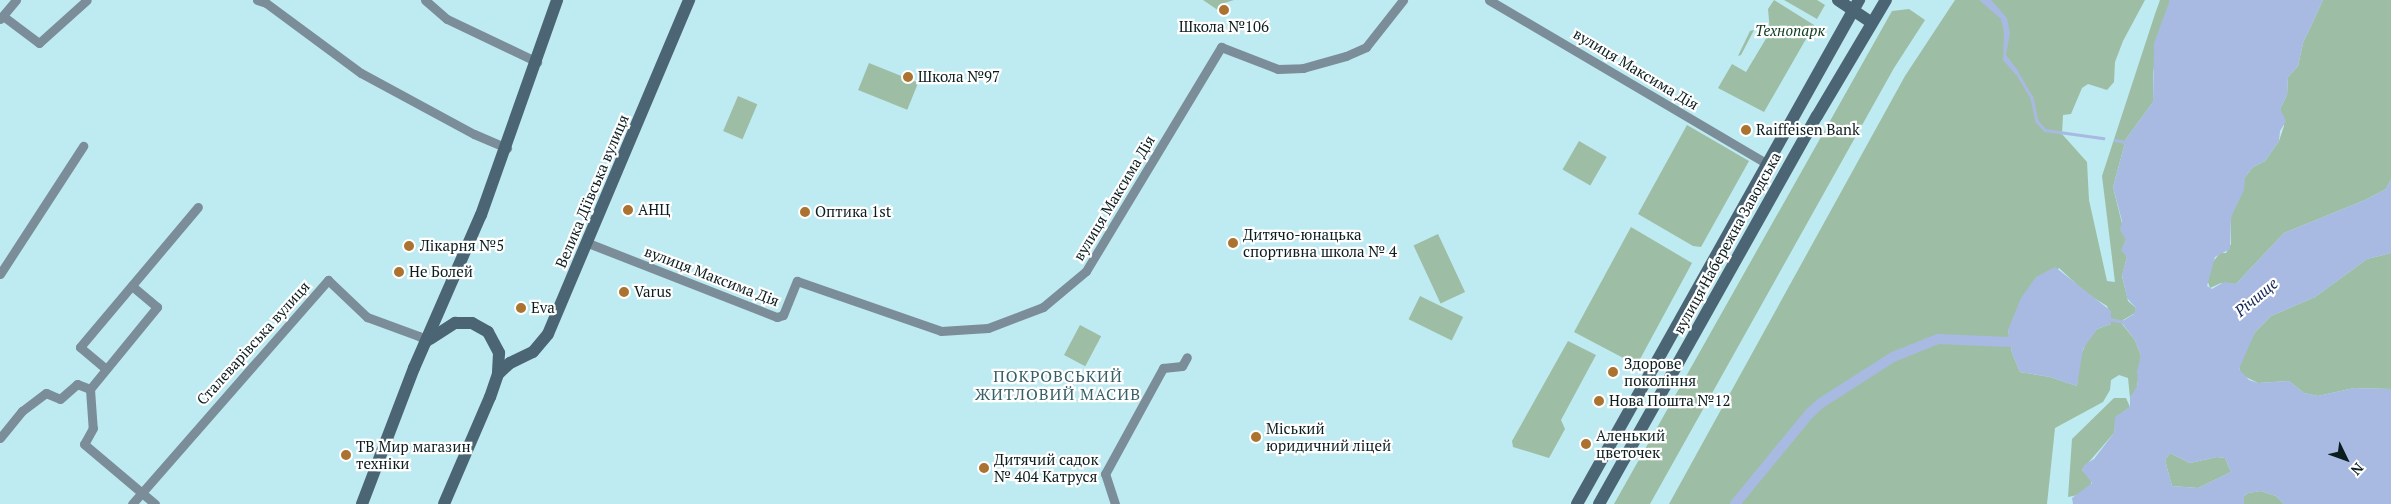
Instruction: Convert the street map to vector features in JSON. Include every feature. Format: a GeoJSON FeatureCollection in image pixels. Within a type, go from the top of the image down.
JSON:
{"type":"FeatureCollection","features":[{"type":"Feature","properties":{"kind":"main road"},"geometry":{"type":"LineString","coordinates":[[362,504],[414,368],[427,342],[507,148],[557,0]]}},
{"type":"Feature","properties":{"kind":"main road","name":"Велика Діївська вулиця"},"geometry":{"type":"LineString","coordinates":[[498,374],[510,363],[533,352],[544,341],[588,243],[690,0]]}},
{"type":"Feature","properties":{"kind":"main road"},"geometry":{"type":"LineString","coordinates":[[1838,0],[1856,5],[1871,22]]}},
{"type":"Feature","properties":{"kind":"main road","name":"вулиця Набережна Заводська"},"geometry":{"type":"LineString","coordinates":[[1599,504],[1871,22],[1886,0]]}},
{"type":"Feature","properties":{"kind":"main road","name":"вулиця Набережна Заводська"},"geometry":{"type":"LineString","coordinates":[[1577,504],[1856,5]]}},
{"type":"Feature","properties":{"kind":"main road"},"geometry":{"type":"LineString","coordinates":[[427,342],[455,323],[480,327],[493,340],[499,353],[498,374],[444,504]]}},
{"type":"Feature","properties":{"kind":"street"},"geometry":{"type":"LineString","coordinates":[[16,0],[2,18],[39,43],[87,0]]}},
{"type":"Feature","properties":{"kind":"street"},"geometry":{"type":"LineString","coordinates":[[257,0],[266,3],[361,73],[474,134],[507,148]]}},
{"type":"Feature","properties":{"kind":"street"},"geometry":{"type":"LineString","coordinates":[[425,0],[447,19],[537,62]]}},
{"type":"Feature","properties":{"kind":"street","name":"вулиця Максима Дія"},"geometry":{"type":"LineString","coordinates":[[588,243],[777,317],[783,315],[797,281],[941,332],[988,328],[1043,306],[1086,271],[1221,47],[1278,69],[1303,68],[1346,56],[1366,47],[1403,0]]}},
{"type":"Feature","properties":{"kind":"street","name":"вулиця Максима Дія"},"geometry":{"type":"LineString","coordinates":[[1489,0],[1767,164]]}},
{"type":"Feature","properties":{"kind":"street"},"geometry":{"type":"LineString","coordinates":[[0,274],[82,146]]}},
{"type":"Feature","properties":{"kind":"street"},"geometry":{"type":"LineString","coordinates":[[106,369],[80,347],[198,206]]}},
{"type":"Feature","properties":{"kind":"street","name":"Сталеварівська вулиця"},"geometry":{"type":"LineString","coordinates":[[132,504],[228,391],[328,280],[368,317],[419,336],[427,342]]}},
{"type":"Feature","properties":{"kind":"street"},"geometry":{"type":"LineString","coordinates":[[132,286],[158,307],[90,388],[93,428],[84,444],[155,504]]}},
{"type":"Feature","properties":{"kind":"street"},"geometry":{"type":"LineString","coordinates":[[1114,504],[1105,474],[1163,368],[1182,366],[1187,357]]}},
{"type":"Feature","properties":{"kind":"street"},"geometry":{"type":"LineString","coordinates":[[0,438],[22,411],[46,393],[60,399],[77,384],[90,388]]}},
{"type":"Feature","properties":{"kind":"green space"},"geometry":{"type":"Polygon","coordinates":[[[1203,0],[1234,0],[1221,4],[1229,10],[1225,15],[1203,0]]]}},
{"type":"Feature","properties":{"kind":"green space","name":"Технопарк"},"geometry":{"type":"Polygon","coordinates":[[[1774,0],[1814,25],[1764,112],[1718,88],[1732,64],[1746,72],[1770,32],[1768,9],[1774,0]]]}},
{"type":"Feature","properties":{"kind":"green space"},"geometry":{"type":"Polygon","coordinates":[[[1784,0],[1817,0],[1825,5],[1817,19],[1784,0]]]}},
{"type":"Feature","properties":{"kind":"green space"},"geometry":{"type":"Polygon","coordinates":[[[1955,0],[2145,0],[2123,41],[2115,62],[2114,82],[2107,90],[2088,84],[2082,88],[2071,114],[2063,115],[2062,134],[2087,162],[2089,200],[2107,281],[2115,282],[2102,176],[2160,0],[2170,0],[2153,72],[2153,102],[2126,139],[2113,187],[2126,240],[2122,249],[2127,257],[2122,276],[2128,301],[2136,308],[2135,313],[2123,320],[2122,324],[2135,340],[2141,356],[2137,388],[2130,398],[2128,378],[2119,375],[2111,380],[2110,390],[2103,402],[2055,428],[2047,504],[1669,504],[1905,76],[1955,0]],[[2059,268],[2008,330],[2012,353],[2020,372],[2050,377],[2077,386],[2079,360],[2086,343],[2097,329],[2111,324],[2111,317],[2107,306],[2086,293],[2059,268]]]}},
{"type":"Feature","properties":{"kind":"green space"},"geometry":{"type":"Polygon","coordinates":[[[2323,0],[2391,0],[2391,179],[2386,189],[2365,200],[2284,233],[2236,284],[2221,283],[2210,288],[2207,279],[2212,263],[2220,253],[2226,253],[2231,244],[2231,217],[2245,177],[2253,167],[2265,161],[2279,141],[2284,126],[2280,109],[2287,95],[2288,77],[2298,66],[2303,43],[2323,0]]]}},
{"type":"Feature","properties":{"kind":"green space"},"geometry":{"type":"Polygon","coordinates":[[[1909,9],[1925,20],[1894,68],[1650,504],[1614,504],[1892,11],[1909,9]]]}},
{"type":"Feature","properties":{"kind":"green space"},"geometry":{"type":"Polygon","coordinates":[[[1754,30],[1741,55],[1738,56],[1750,31],[1754,30]]]}},
{"type":"Feature","properties":{"kind":"green space"},"geometry":{"type":"Polygon","coordinates":[[[869,63],[918,83],[907,110],[858,90],[869,63]]]}},
{"type":"Feature","properties":{"kind":"green space"},"geometry":{"type":"Polygon","coordinates":[[[738,96],[757,104],[742,139],[723,131],[738,96]]]}},
{"type":"Feature","properties":{"kind":"green space"},"geometry":{"type":"Polygon","coordinates":[[[1687,125],[1749,161],[1701,247],[1693,246],[1638,214],[1687,125]]]}},
{"type":"Feature","properties":{"kind":"green space"},"geometry":{"type":"Polygon","coordinates":[[[1579,141],[1607,157],[1590,186],[1562,170],[1579,141]]]}},
{"type":"Feature","properties":{"kind":"green space"},"geometry":{"type":"Polygon","coordinates":[[[1631,227],[1692,263],[1639,361],[1629,361],[1574,332],[1631,227]]]}},
{"type":"Feature","properties":{"kind":"green space"},"geometry":{"type":"Polygon","coordinates":[[[1438,234],[1465,292],[1441,303],[1414,245],[1438,234]]]}},
{"type":"Feature","properties":{"kind":"green space"},"geometry":{"type":"Polygon","coordinates":[[[2391,253],[2391,389],[2354,388],[2318,396],[2304,393],[2289,381],[2258,383],[2240,374],[2239,364],[2255,332],[2271,316],[2315,297],[2367,259],[2391,253]]]}},
{"type":"Feature","properties":{"kind":"green space"},"geometry":{"type":"Polygon","coordinates":[[[1420,296],[1463,317],[1452,340],[1409,319],[1420,296]]]}},
{"type":"Feature","properties":{"kind":"green space"},"geometry":{"type":"Polygon","coordinates":[[[1080,325],[1101,336],[1085,366],[1064,355],[1080,325]]]}},
{"type":"Feature","properties":{"kind":"green space"},"geometry":{"type":"Polygon","coordinates":[[[1568,341],[1596,355],[1561,420],[1565,429],[1549,458],[1513,447],[1512,441],[1568,341]]]}},
{"type":"Feature","properties":{"kind":"green space"},"geometry":{"type":"Polygon","coordinates":[[[2114,398],[2126,398],[2130,407],[2116,417],[2114,433],[2082,470],[2091,480],[2091,485],[2078,495],[2068,497],[2072,439],[2114,398]]]}},
{"type":"Feature","properties":{"kind":"green space"},"geometry":{"type":"Polygon","coordinates":[[[2170,453],[2190,463],[2217,457],[2225,458],[2231,472],[2198,488],[2172,486],[2165,460],[2170,453]]]}},
{"type":"Feature","properties":{"kind":"green space"},"geometry":{"type":"Polygon","coordinates":[[[2261,491],[2276,496],[2284,504],[2244,504],[2244,496],[2248,493],[2261,491]]]}},
{"type":"Feature","properties":{"kind":"water"},"geometry":{"type":"Polygon","coordinates":[[[1979,0],[1991,0],[2007,18],[2010,33],[2006,55],[2019,72],[2016,75],[2003,60],[2004,32],[2001,19],[1979,0]]]}},
{"type":"Feature","properties":{"kind":"water","name":"Річище"},"geometry":{"type":"Polygon","coordinates":[[[2170,0],[2323,0],[2303,43],[2298,66],[2288,77],[2287,95],[2280,109],[2286,121],[2280,131],[2279,141],[2265,161],[2253,167],[2245,177],[2244,190],[2231,217],[2230,249],[2215,257],[2207,286],[2212,289],[2224,282],[2236,284],[2284,233],[2365,200],[2386,189],[2391,179],[2391,253],[2367,259],[2315,297],[2271,316],[2255,332],[2239,369],[2249,380],[2258,383],[2289,381],[2304,393],[2318,396],[2354,388],[2391,389],[2391,504],[2284,504],[2276,496],[2261,491],[2248,493],[2244,496],[2244,504],[2073,504],[2072,498],[2092,483],[2082,470],[2084,465],[2094,459],[2114,433],[2115,417],[2130,407],[2130,398],[2138,384],[2137,371],[2141,356],[2135,340],[2121,322],[2134,314],[2136,308],[2127,298],[2122,275],[2127,257],[2121,250],[2126,240],[2120,230],[2122,221],[2113,187],[2126,139],[2153,102],[2154,43],[2170,0]],[[2170,453],[2165,460],[2172,486],[2198,488],[2231,472],[2225,458],[2217,457],[2190,463],[2170,453]]]}},
{"type":"Feature","properties":{"kind":"water"},"geometry":{"type":"Polygon","coordinates":[[[2055,267],[2111,311],[2111,324],[2097,329],[2083,349],[2077,386],[2050,377],[2020,372],[2012,353],[2008,330],[2021,298],[2036,277],[2055,267]]]}},
{"type":"Feature","properties":{"kind":"waterway"},"geometry":{"type":"LineString","coordinates":[[2016,71],[2032,98],[2037,121],[2045,130],[2103,138]]}},
{"type":"Feature","properties":{"kind":"waterway"},"geometry":{"type":"LineString","coordinates":[[2115,140],[2125,142]]}},
{"type":"Feature","properties":{"kind":"waterway"},"geometry":{"type":"LineString","coordinates":[[2110,319],[2124,322]]}},
{"type":"Feature","properties":{"kind":"waterway"},"geometry":{"type":"LineString","coordinates":[[1735,504],[1809,414],[1821,403],[1893,357],[1938,339],[2010,342]]}},
{"type":"Feature","properties":{"kind":"place","name":"Школа №106"},"geometry":{"type":"Point","coordinates":[1224,10]}},
{"type":"Feature","properties":{"kind":"place","name":"Школа №97"},"geometry":{"type":"Point","coordinates":[908,77]}},
{"type":"Feature","properties":{"kind":"place","name":"Raiffeisen Bank"},"geometry":{"type":"Point","coordinates":[1746,130]}},
{"type":"Feature","properties":{"kind":"place","name":"АНЦ"},"geometry":{"type":"Point","coordinates":[628,210]}},
{"type":"Feature","properties":{"kind":"place","name":"Оптика 1st"},"geometry":{"type":"Point","coordinates":[805,212]}},
{"type":"Feature","properties":{"kind":"place","name":"Дитячо-юнацька спортивна школа № 4"},"geometry":{"type":"Point","coordinates":[1233,243]}},
{"type":"Feature","properties":{"kind":"place","name":"Лікарня №5"},"geometry":{"type":"Point","coordinates":[409,246]}},
{"type":"Feature","properties":{"kind":"place","name":"Не Болей"},"geometry":{"type":"Point","coordinates":[399,272]}},
{"type":"Feature","properties":{"kind":"place","name":"Varus"},"geometry":{"type":"Point","coordinates":[624,292]}},
{"type":"Feature","properties":{"kind":"place","name":"Eva"},"geometry":{"type":"Point","coordinates":[521,308]}},
{"type":"Feature","properties":{"kind":"place","name":"Здорове покоління"},"geometry":{"type":"Point","coordinates":[1613,372]}},
{"type":"Feature","properties":{"kind":"place","name":"Нова Пошта №12"},"geometry":{"type":"Point","coordinates":[1599,401]}},
{"type":"Feature","properties":{"kind":"place","name":"Міський юридичний ліцей"},"geometry":{"type":"Point","coordinates":[1256,437]}},
{"type":"Feature","properties":{"kind":"place","name":"Аленький цветочек"},"geometry":{"type":"Point","coordinates":[1586,444]}},
{"type":"Feature","properties":{"kind":"place","name":"ТВ Мир магазин техніки"},"geometry":{"type":"Point","coordinates":[346,455]}},
{"type":"Feature","properties":{"kind":"place","name":"Дитячий садок № 404 Катруся"},"geometry":{"type":"Point","coordinates":[984,468]}},
{"type":"Feature","properties":{"kind":"district","name":"ПОКРОВСЬКИЙ ЖИТЛОВИЙ МАСИВ"},"geometry":{"type":"Point","coordinates":[1058,385]}}]}
